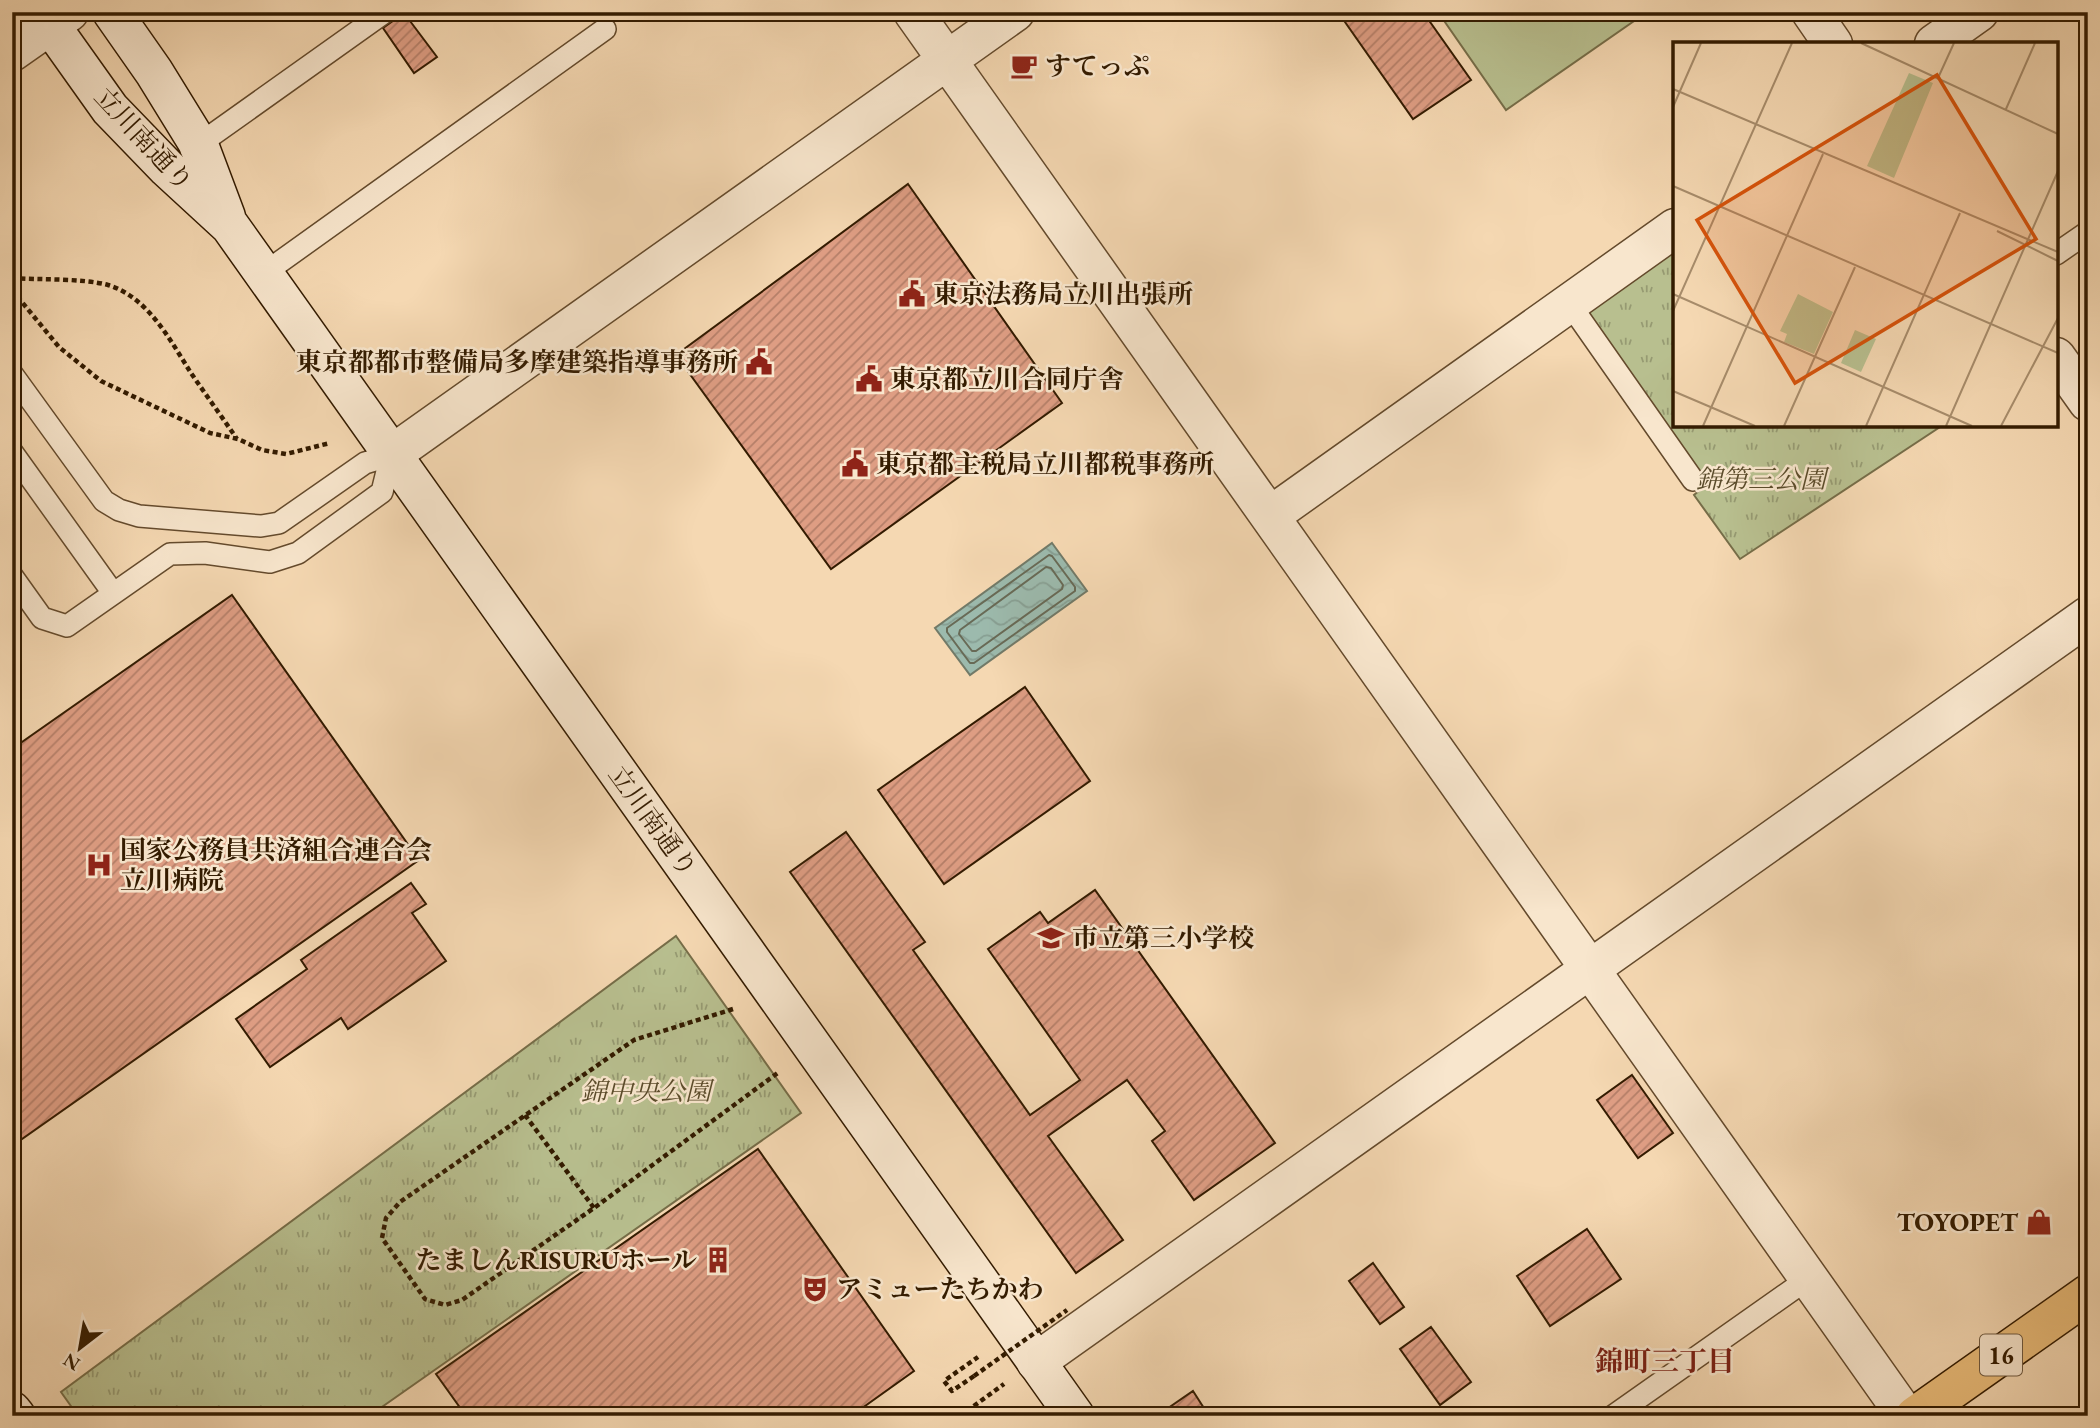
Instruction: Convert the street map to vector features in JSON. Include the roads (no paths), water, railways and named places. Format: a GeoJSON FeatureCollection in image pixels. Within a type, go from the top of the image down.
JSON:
{"type":"FeatureCollection","features":[{"type":"Feature","properties":{"kind":"main road","name":"16"},"geometry":{"type":"LineString","coordinates":[[1915,1416],[2088,1294]]}},
{"type":"Feature","properties":{"kind":"street","name":"立川南通り"},"geometry":{"type":"LineString","coordinates":[[112,12],[154,72],[199,145],[230,226]]}},
{"type":"Feature","properties":{"kind":"street"},"geometry":{"type":"LineString","coordinates":[[913,12],[1906,1416]]}},
{"type":"Feature","properties":{"kind":"street"},"geometry":{"type":"LineString","coordinates":[[391,455],[1015,12]]}},
{"type":"Feature","properties":{"kind":"street"},"geometry":{"type":"LineString","coordinates":[[1811,12],[1832,42]]}},
{"type":"Feature","properties":{"kind":"street"},"geometry":{"type":"LineString","coordinates":[[1937,42],[1979,12]]}},
{"type":"Feature","properties":{"kind":"street","name":"立川南通り"},"geometry":{"type":"LineString","coordinates":[[54,17],[110,109],[167,168],[230,226],[1075,1416]]}},
{"type":"Feature","properties":{"kind":"street"},"geometry":{"type":"LineString","coordinates":[[12,52],[54,17]]}},
{"type":"Feature","properties":{"kind":"street"},"geometry":{"type":"LineString","coordinates":[[1270,516],[1673,229]]}},
{"type":"Feature","properties":{"kind":"street"},"geometry":{"type":"LineString","coordinates":[[2058,360],[2088,402]]}},
{"type":"Feature","properties":{"kind":"street"},"geometry":{"type":"LineString","coordinates":[[1036,1362],[2088,616]]}},
{"type":"Feature","properties":{"kind":"street"},"geometry":{"type":"LineString","coordinates":[[12,1411],[16,1416]]}},
{"type":"Feature","properties":{"kind":"lane"},"geometry":{"type":"LineString","coordinates":[[167,168],[384,12]]}},
{"type":"Feature","properties":{"kind":"lane"},"geometry":{"type":"LineString","coordinates":[[263,274],[605,29]]}},
{"type":"Feature","properties":{"kind":"lane"},"geometry":{"type":"LineString","coordinates":[[2058,253],[2088,232]]}},
{"type":"Feature","properties":{"kind":"lane"},"geometry":{"type":"LineString","coordinates":[[1569,303],[1693,480]]}},
{"type":"Feature","properties":{"kind":"lane"},"geometry":{"type":"LineString","coordinates":[[12,374],[104,501],[119,510],[139,516],[261,526],[279,523],[365,463],[391,455]]}},
{"type":"Feature","properties":{"kind":"lane"},"geometry":{"type":"LineString","coordinates":[[12,452],[113,593]]}},
{"type":"Feature","properties":{"kind":"lane"},"geometry":{"type":"LineString","coordinates":[[12,576],[42,618],[67,626],[170,554],[205,553],[270,562],[298,553],[382,492],[391,455]]}},
{"type":"Feature","properties":{"kind":"lane"},"geometry":{"type":"LineString","coordinates":[[1613,1416],[1809,1279]]}},
{"type":"Feature","properties":{"kind":"water"},"geometry":{"type":"Polygon","coordinates":[[[1052,543],[1087,591],[970,675],[935,628],[1052,543]]]}},
{"type":"Feature","properties":{"kind":"place","name":"すてっぷ"},"geometry":{"type":"Point","coordinates":[1024,66]}},
{"type":"Feature","properties":{"kind":"place","name":"東京法務局立川出張所"},"geometry":{"type":"Point","coordinates":[912,294]}},
{"type":"Feature","properties":{"kind":"place","name":"東京都都市整備局多摩建築指導事務所"},"geometry":{"type":"Point","coordinates":[759,362]}},
{"type":"Feature","properties":{"kind":"place","name":"東京都立川合同庁舎"},"geometry":{"type":"Point","coordinates":[869,379]}},
{"type":"Feature","properties":{"kind":"place","name":"東京都主税局立川都税事務所"},"geometry":{"type":"Point","coordinates":[855,464]}},
{"type":"Feature","properties":{"kind":"place","name":"国家公務員共済組合連合会 立川病院"},"geometry":{"type":"Point","coordinates":[99,865]}},
{"type":"Feature","properties":{"kind":"place","name":"市立第三小学校"},"geometry":{"type":"Point","coordinates":[1051,938]}},
{"type":"Feature","properties":{"kind":"place","name":"TOYOPET"},"geometry":{"type":"Point","coordinates":[2039,1222]}},
{"type":"Feature","properties":{"kind":"place","name":"たましんRISURUホール"},"geometry":{"type":"Point","coordinates":[718,1260]}},
{"type":"Feature","properties":{"kind":"place","name":"アミューたちかわ"},"geometry":{"type":"Point","coordinates":[815,1289]}},
{"type":"Feature","properties":{"kind":"district","name":"錦町三丁目"},"geometry":{"type":"Point","coordinates":[1665,1361]}},
{"type":"Feature","properties":{"kind":"park label","name":"錦第三公園"},"geometry":{"type":"Point","coordinates":[1761,479]}},
{"type":"Feature","properties":{"kind":"park label","name":"錦中央公園"},"geometry":{"type":"Point","coordinates":[646,1091]}}]}
